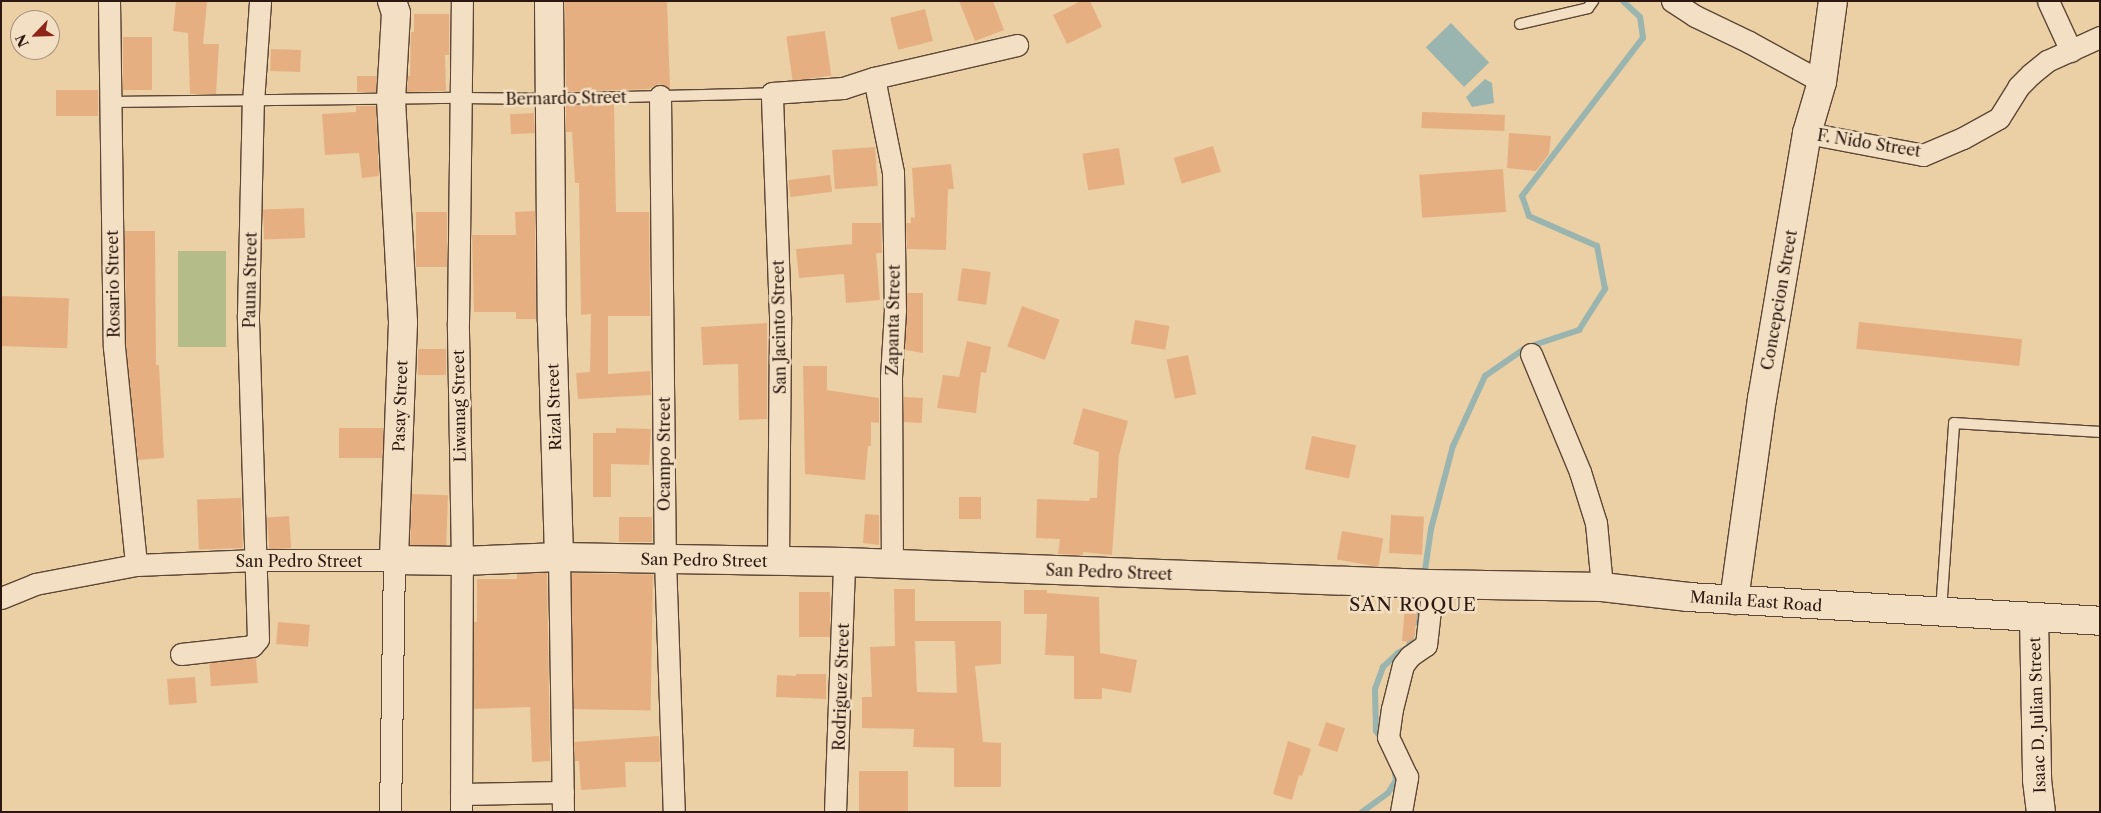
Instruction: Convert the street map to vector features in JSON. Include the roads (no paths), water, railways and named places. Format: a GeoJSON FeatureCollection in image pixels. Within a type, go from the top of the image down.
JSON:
{"type":"FeatureCollection","features":[{"type":"Feature","properties":{"kind":"main road","name":"Pasay Street"},"geometry":{"type":"LineString","coordinates":[[392,1],[396,13],[391,100],[403,322],[394,560]]}},
{"type":"Feature","properties":{"kind":"main road","name":"Rizal Street"},"geometry":{"type":"LineString","coordinates":[[548,1],[552,321],[559,557]]}},
{"type":"Feature","properties":{"kind":"main road","name":"Concepcion Street"},"geometry":{"type":"LineString","coordinates":[[1734,600],[1762,399],[1807,133],[1822,82],[1833,1]]}},
{"type":"Feature","properties":{"kind":"main road","name":"San Pedro Street"},"geometry":{"type":"LineString","coordinates":[[394,560],[462,561],[559,557],[844,562],[1425,583]]}},
{"type":"Feature","properties":{"kind":"main road","name":"Manila East Road"},"geometry":{"type":"LineString","coordinates":[[1425,583],[1602,587],[1734,600],[2100,621]]}},
{"type":"Feature","properties":{"kind":"main road","name":"Isaac D. Julian Street"},"geometry":{"type":"LineString","coordinates":[[2034,617],[2037,780],[2041,812]]}},
{"type":"Feature","properties":{"kind":"street","name":"Rosario Street"},"geometry":{"type":"LineString","coordinates":[[110,1],[114,347],[136,566]]}},
{"type":"Feature","properties":{"kind":"street","name":"Pauna Street"},"geometry":{"type":"LineString","coordinates":[[181,654],[252,646],[258,639],[248,314],[254,102],[260,1]]}},
{"type":"Feature","properties":{"kind":"street","name":"Liwanag Street"},"geometry":{"type":"LineString","coordinates":[[461,803],[462,561],[458,322],[462,1]]}},
{"type":"Feature","properties":{"kind":"street"},"geometry":{"type":"LineString","coordinates":[[1672,1],[1695,16],[1750,42],[1822,82]]}},
{"type":"Feature","properties":{"kind":"street"},"geometry":{"type":"LineString","coordinates":[[2048,1],[2071,51]]}},
{"type":"Feature","properties":{"kind":"street","name":"F. Nido Street"},"geometry":{"type":"LineString","coordinates":[[1807,133],[1923,155],[1963,138],[1999,118],[2018,87],[2030,74],[2048,61],[2100,37]]}},
{"type":"Feature","properties":{"kind":"street","name":"Bernardo Street"},"geometry":{"type":"LineString","coordinates":[[772,93],[842,88],[874,78],[1017,45]]}},
{"type":"Feature","properties":{"kind":"street","name":"Zapanta Street"},"geometry":{"type":"LineString","coordinates":[[874,78],[893,172],[895,310],[891,378],[892,564]]}},
{"type":"Feature","properties":{"kind":"street","name":"Ocampo Street"},"geometry":{"type":"LineString","coordinates":[[660,93],[665,560],[674,812]]}},
{"type":"Feature","properties":{"kind":"street","name":"San Jacinto Street"},"geometry":{"type":"LineString","coordinates":[[772,93],[780,316],[778,562]]}},
{"type":"Feature","properties":{"kind":"street"},"geometry":{"type":"LineString","coordinates":[[1530,354],[1580,472],[1594,515],[1602,587]]}},
{"type":"Feature","properties":{"kind":"street","name":"Rizal Street"},"geometry":{"type":"LineString","coordinates":[[559,557],[563,802]]}},
{"type":"Feature","properties":{"kind":"street","name":"San Pedro Street"},"geometry":{"type":"LineString","coordinates":[[1,598],[35,584],[136,566],[256,560],[394,560]]}},
{"type":"Feature","properties":{"kind":"street","name":"Pasay Street"},"geometry":{"type":"LineString","coordinates":[[390,812],[394,560]]}},
{"type":"Feature","properties":{"kind":"street","name":"Rodriguez Street"},"geometry":{"type":"LineString","coordinates":[[835,812],[844,562]]}},
{"type":"Feature","properties":{"kind":"street"},"geometry":{"type":"LineString","coordinates":[[1401,812],[1407,777],[1388,737],[1392,708],[1403,665],[1410,656],[1426,645],[1425,583]]}},
{"type":"Feature","properties":{"kind":"street"},"geometry":{"type":"LineString","coordinates":[[461,803],[563,802]]}},
{"type":"Feature","properties":{"kind":"lane"},"geometry":{"type":"LineString","coordinates":[[1520,24],[1588,8],[1593,1]]}},
{"type":"Feature","properties":{"kind":"lane","name":"Bernardo Street"},"geometry":{"type":"LineString","coordinates":[[110,102],[254,102],[461,98],[550,100],[660,93],[772,93]]}},
{"type":"Feature","properties":{"kind":"lane"},"geometry":{"type":"LineString","coordinates":[[1940,612],[1954,423],[2100,432]]}},
{"type":"Feature","properties":{"kind":"water"},"geometry":{"type":"Polygon","coordinates":[[[1451,23],[1489,63],[1464,87],[1426,47],[1451,23]]]}},
{"type":"Feature","properties":{"kind":"water"},"geometry":{"type":"Polygon","coordinates":[[[1485,79],[1492,83],[1494,103],[1472,107],[1466,97],[1485,79]]]}},
{"type":"Feature","properties":{"kind":"waterway"},"geometry":{"type":"LineString","coordinates":[[1531,346],[1579,330],[1605,289],[1597,246],[1529,216],[1522,196],[1643,38],[1640,17],[1623,1]]}},
{"type":"Feature","properties":{"kind":"waterway"},"geometry":{"type":"LineString","coordinates":[[1424,577],[1431,529],[1453,446],[1485,376],[1524,349]]}},
{"type":"Feature","properties":{"kind":"waterway"},"geometry":{"type":"LineString","coordinates":[[1415,623],[1421,597]]}},
{"type":"Feature","properties":{"kind":"waterway"},"geometry":{"type":"LineString","coordinates":[[1382,739],[1376,731],[1375,689],[1383,667],[1398,653],[1409,647],[1412,633]]}},
{"type":"Feature","properties":{"kind":"waterway"},"geometry":{"type":"LineString","coordinates":[[1362,812],[1388,793],[1396,780],[1395,774]]}},
{"type":"Feature","properties":{"kind":"district","name":"SAN ROQUE"},"geometry":{"type":"Point","coordinates":[1413,605]}}]}
